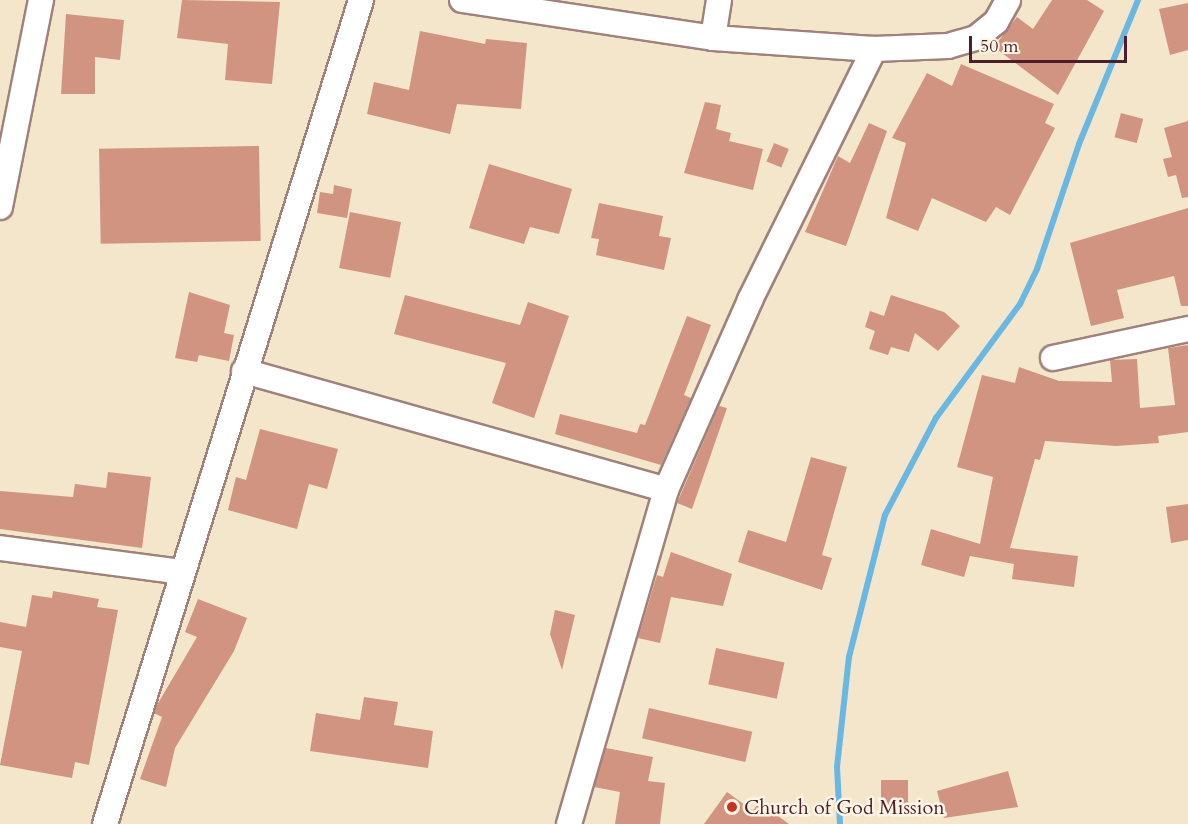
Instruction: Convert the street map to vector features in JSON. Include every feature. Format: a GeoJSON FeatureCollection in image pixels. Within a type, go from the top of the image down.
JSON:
{"type":"FeatureCollection","features":[{"type":"Feature","properties":{"kind":"street"},"geometry":{"type":"LineString","coordinates":[[0,207],[41,0]]}},
{"type":"Feature","properties":{"kind":"street"},"geometry":{"type":"LineString","coordinates":[[105,824],[361,0]]}},
{"type":"Feature","properties":{"kind":"street"},"geometry":{"type":"LineString","coordinates":[[462,0],[713,38],[874,49],[948,46],[976,38],[996,22],[1008,0]]}},
{"type":"Feature","properties":{"kind":"street"},"geometry":{"type":"LineString","coordinates":[[713,38],[719,0]]}},
{"type":"Feature","properties":{"kind":"street"},"geometry":{"type":"LineString","coordinates":[[569,824],[666,490],[750,300],[874,49]]}},
{"type":"Feature","properties":{"kind":"street"},"geometry":{"type":"LineString","coordinates":[[1053,358],[1188,329]]}},
{"type":"Feature","properties":{"kind":"street"},"geometry":{"type":"LineString","coordinates":[[244,371],[666,490]]}},
{"type":"Feature","properties":{"kind":"street"},"geometry":{"type":"LineString","coordinates":[[0,548],[182,572]]}},
{"type":"Feature","properties":{"kind":"building"},"geometry":{"type":"Polygon","coordinates":[[[182,0],[280,2],[272,84],[225,80],[228,44],[177,38],[182,0]]]}},
{"type":"Feature","properties":{"kind":"building"},"geometry":{"type":"Polygon","coordinates":[[[1052,0],[1087,0],[1104,11],[1058,95],[994,47],[1017,17],[1033,29],[1052,0]]]}},
{"type":"Feature","properties":{"kind":"building"},"geometry":{"type":"Polygon","coordinates":[[[1188,3],[1188,50],[1170,55],[1159,9],[1188,3]]]}},
{"type":"Feature","properties":{"kind":"building"},"geometry":{"type":"Polygon","coordinates":[[[66,14],[124,20],[120,60],[95,57],[95,94],[61,94],[66,14]]]}},
{"type":"Feature","properties":{"kind":"building"},"geometry":{"type":"Polygon","coordinates":[[[420,31],[485,44],[486,39],[527,43],[521,109],[457,104],[450,134],[367,114],[374,82],[409,90],[420,31]]]}},
{"type":"Feature","properties":{"kind":"building"},"geometry":{"type":"Polygon","coordinates":[[[961,64],[1054,104],[1045,123],[1055,128],[1010,215],[996,207],[986,222],[932,198],[918,231],[886,218],[906,143],[892,138],[927,73],[952,86],[961,64]]]}},
{"type":"Feature","properties":{"kind":"building"},"geometry":{"type":"Polygon","coordinates":[[[705,102],[721,105],[716,129],[731,133],[729,141],[763,149],[753,190],[684,173],[705,102]]]}},
{"type":"Feature","properties":{"kind":"building"},"geometry":{"type":"Polygon","coordinates":[[[1121,113],[1143,119],[1137,143],[1115,137],[1121,113]]]}},
{"type":"Feature","properties":{"kind":"building"},"geometry":{"type":"Polygon","coordinates":[[[1188,121],[1188,197],[1182,198],[1176,175],[1168,177],[1163,159],[1172,157],[1164,128],[1188,121]]]}},
{"type":"Feature","properties":{"kind":"building"},"geometry":{"type":"Polygon","coordinates":[[[869,123],[887,131],[846,246],[805,232],[838,156],[850,163],[869,123]]]}},
{"type":"Feature","properties":{"kind":"building"},"geometry":{"type":"Polygon","coordinates":[[[774,143],[789,149],[781,168],[767,162],[774,143]]]}},
{"type":"Feature","properties":{"kind":"building"},"geometry":{"type":"Polygon","coordinates":[[[259,146],[261,241],[101,244],[99,149],[259,146]]]}},
{"type":"Feature","properties":{"kind":"building"},"geometry":{"type":"Polygon","coordinates":[[[489,164],[572,189],[559,234],[530,227],[524,244],[469,228],[489,164]]]}},
{"type":"Feature","properties":{"kind":"building"},"geometry":{"type":"Polygon","coordinates":[[[334,185],[352,189],[347,218],[317,213],[320,192],[333,194],[334,185]]]}},
{"type":"Feature","properties":{"kind":"building"},"geometry":{"type":"Polygon","coordinates":[[[599,203],[663,216],[659,236],[671,238],[664,270],[596,255],[599,239],[591,238],[599,203]]]}},
{"type":"Feature","properties":{"kind":"building"},"geometry":{"type":"Polygon","coordinates":[[[1188,208],[1188,306],[1181,306],[1174,276],[1117,290],[1124,318],[1091,326],[1070,243],[1188,208]]]}},
{"type":"Feature","properties":{"kind":"building"},"geometry":{"type":"Polygon","coordinates":[[[350,212],[401,222],[390,278],[339,268],[350,212]]]}},
{"type":"Feature","properties":{"kind":"building"},"geometry":{"type":"Polygon","coordinates":[[[189,292],[230,305],[224,333],[234,335],[229,361],[199,355],[197,362],[175,358],[189,292]]]}},
{"type":"Feature","properties":{"kind":"building"},"geometry":{"type":"Polygon","coordinates":[[[405,295],[520,325],[528,302],[569,316],[534,418],[492,403],[506,363],[394,334],[405,295]]]}},
{"type":"Feature","properties":{"kind":"building"},"geometry":{"type":"Polygon","coordinates":[[[891,295],[944,312],[960,326],[938,351],[915,333],[909,352],[891,347],[888,355],[869,349],[875,331],[865,327],[870,311],[884,316],[891,295]]]}},
{"type":"Feature","properties":{"kind":"building"},"geometry":{"type":"Polygon","coordinates":[[[687,316],[711,325],[684,395],[691,398],[661,465],[555,434],[560,414],[637,433],[640,424],[645,425],[687,316]]]}},
{"type":"Feature","properties":{"kind":"building"},"geometry":{"type":"Polygon","coordinates":[[[1188,345],[1188,432],[1158,436],[1159,443],[1116,446],[1045,441],[1040,460],[1035,459],[1010,548],[1078,556],[1074,587],[1012,579],[1014,564],[970,556],[964,577],[921,565],[931,529],[980,544],[993,477],[957,467],[982,375],[1015,383],[1019,367],[1059,381],[1112,382],[1110,360],[1137,359],[1140,408],[1175,405],[1168,348],[1188,345]]]}},
{"type":"Feature","properties":{"kind":"building"},"geometry":{"type":"Polygon","coordinates":[[[719,406],[727,408],[692,509],[677,503],[719,406]]]}},
{"type":"Feature","properties":{"kind":"building"},"geometry":{"type":"Polygon","coordinates":[[[260,429],[338,449],[327,489],[309,484],[297,529],[228,510],[236,477],[246,480],[260,429]]]}},
{"type":"Feature","properties":{"kind":"building"},"geometry":{"type":"Polygon","coordinates":[[[811,457],[847,467],[822,555],[832,558],[822,590],[738,562],[748,530],[786,542],[811,457]]]}},
{"type":"Feature","properties":{"kind":"building"},"geometry":{"type":"Polygon","coordinates":[[[108,472],[151,477],[142,548],[0,529],[0,491],[73,497],[75,484],[106,488],[108,472]]]}},
{"type":"Feature","properties":{"kind":"building"},"geometry":{"type":"Polygon","coordinates":[[[1188,504],[1188,540],[1171,543],[1166,507],[1188,504]]]}},
{"type":"Feature","properties":{"kind":"building"},"geometry":{"type":"Polygon","coordinates":[[[671,552],[732,574],[723,606],[671,597],[660,643],[638,638],[657,575],[663,577],[671,552]]]}},
{"type":"Feature","properties":{"kind":"building"},"geometry":{"type":"Polygon","coordinates":[[[53,591],[99,599],[97,607],[118,610],[89,765],[75,762],[72,778],[0,765],[22,651],[0,647],[0,622],[26,627],[32,595],[52,598],[53,591]]]}},
{"type":"Feature","properties":{"kind":"building"},"geometry":{"type":"Polygon","coordinates":[[[198,599],[247,618],[234,651],[175,748],[166,787],[140,779],[162,717],[154,713],[157,705],[197,637],[185,632],[198,599]]]}},
{"type":"Feature","properties":{"kind":"building"},"geometry":{"type":"Polygon","coordinates":[[[555,610],[575,615],[562,670],[550,634],[555,610]]]}},
{"type":"Feature","properties":{"kind":"building"},"geometry":{"type":"Polygon","coordinates":[[[716,648],[784,663],[777,699],[708,684],[716,648]]]}},
{"type":"Feature","properties":{"kind":"building"},"geometry":{"type":"Polygon","coordinates":[[[364,697],[398,702],[394,725],[433,731],[428,768],[310,751],[316,713],[360,720],[364,697]]]}},
{"type":"Feature","properties":{"kind":"building"},"geometry":{"type":"Polygon","coordinates":[[[649,708],[752,732],[745,762],[642,738],[649,708]]]}},
{"type":"Feature","properties":{"kind":"building"},"geometry":{"type":"Polygon","coordinates":[[[606,748],[653,757],[648,781],[665,783],[660,824],[615,824],[620,792],[594,787],[606,748]]]}},
{"type":"Feature","properties":{"kind":"building"},"geometry":{"type":"Polygon","coordinates":[[[1008,771],[1018,807],[944,818],[937,791],[1008,771]]]}},
{"type":"Feature","properties":{"kind":"building"},"geometry":{"type":"Polygon","coordinates":[[[881,780],[908,780],[908,806],[881,806],[881,780]]]}},
{"type":"Feature","properties":{"kind":"building","name":"Church of God Mission"},"geometry":{"type":"Polygon","coordinates":[[[727,792],[753,811],[759,802],[789,824],[704,824],[727,792]]]}},
{"type":"Feature","properties":{"kind":"waterway"},"geometry":{"type":"LineString","coordinates":[[840,824],[837,767],[849,657],[885,515],[936,418],[1020,304],[1037,269],[1079,144],[1138,0]]}},
{"type":"Feature","properties":{"kind":"place","name":"Church of God Mission"},"geometry":{"type":"Point","coordinates":[732,807]}}]}
